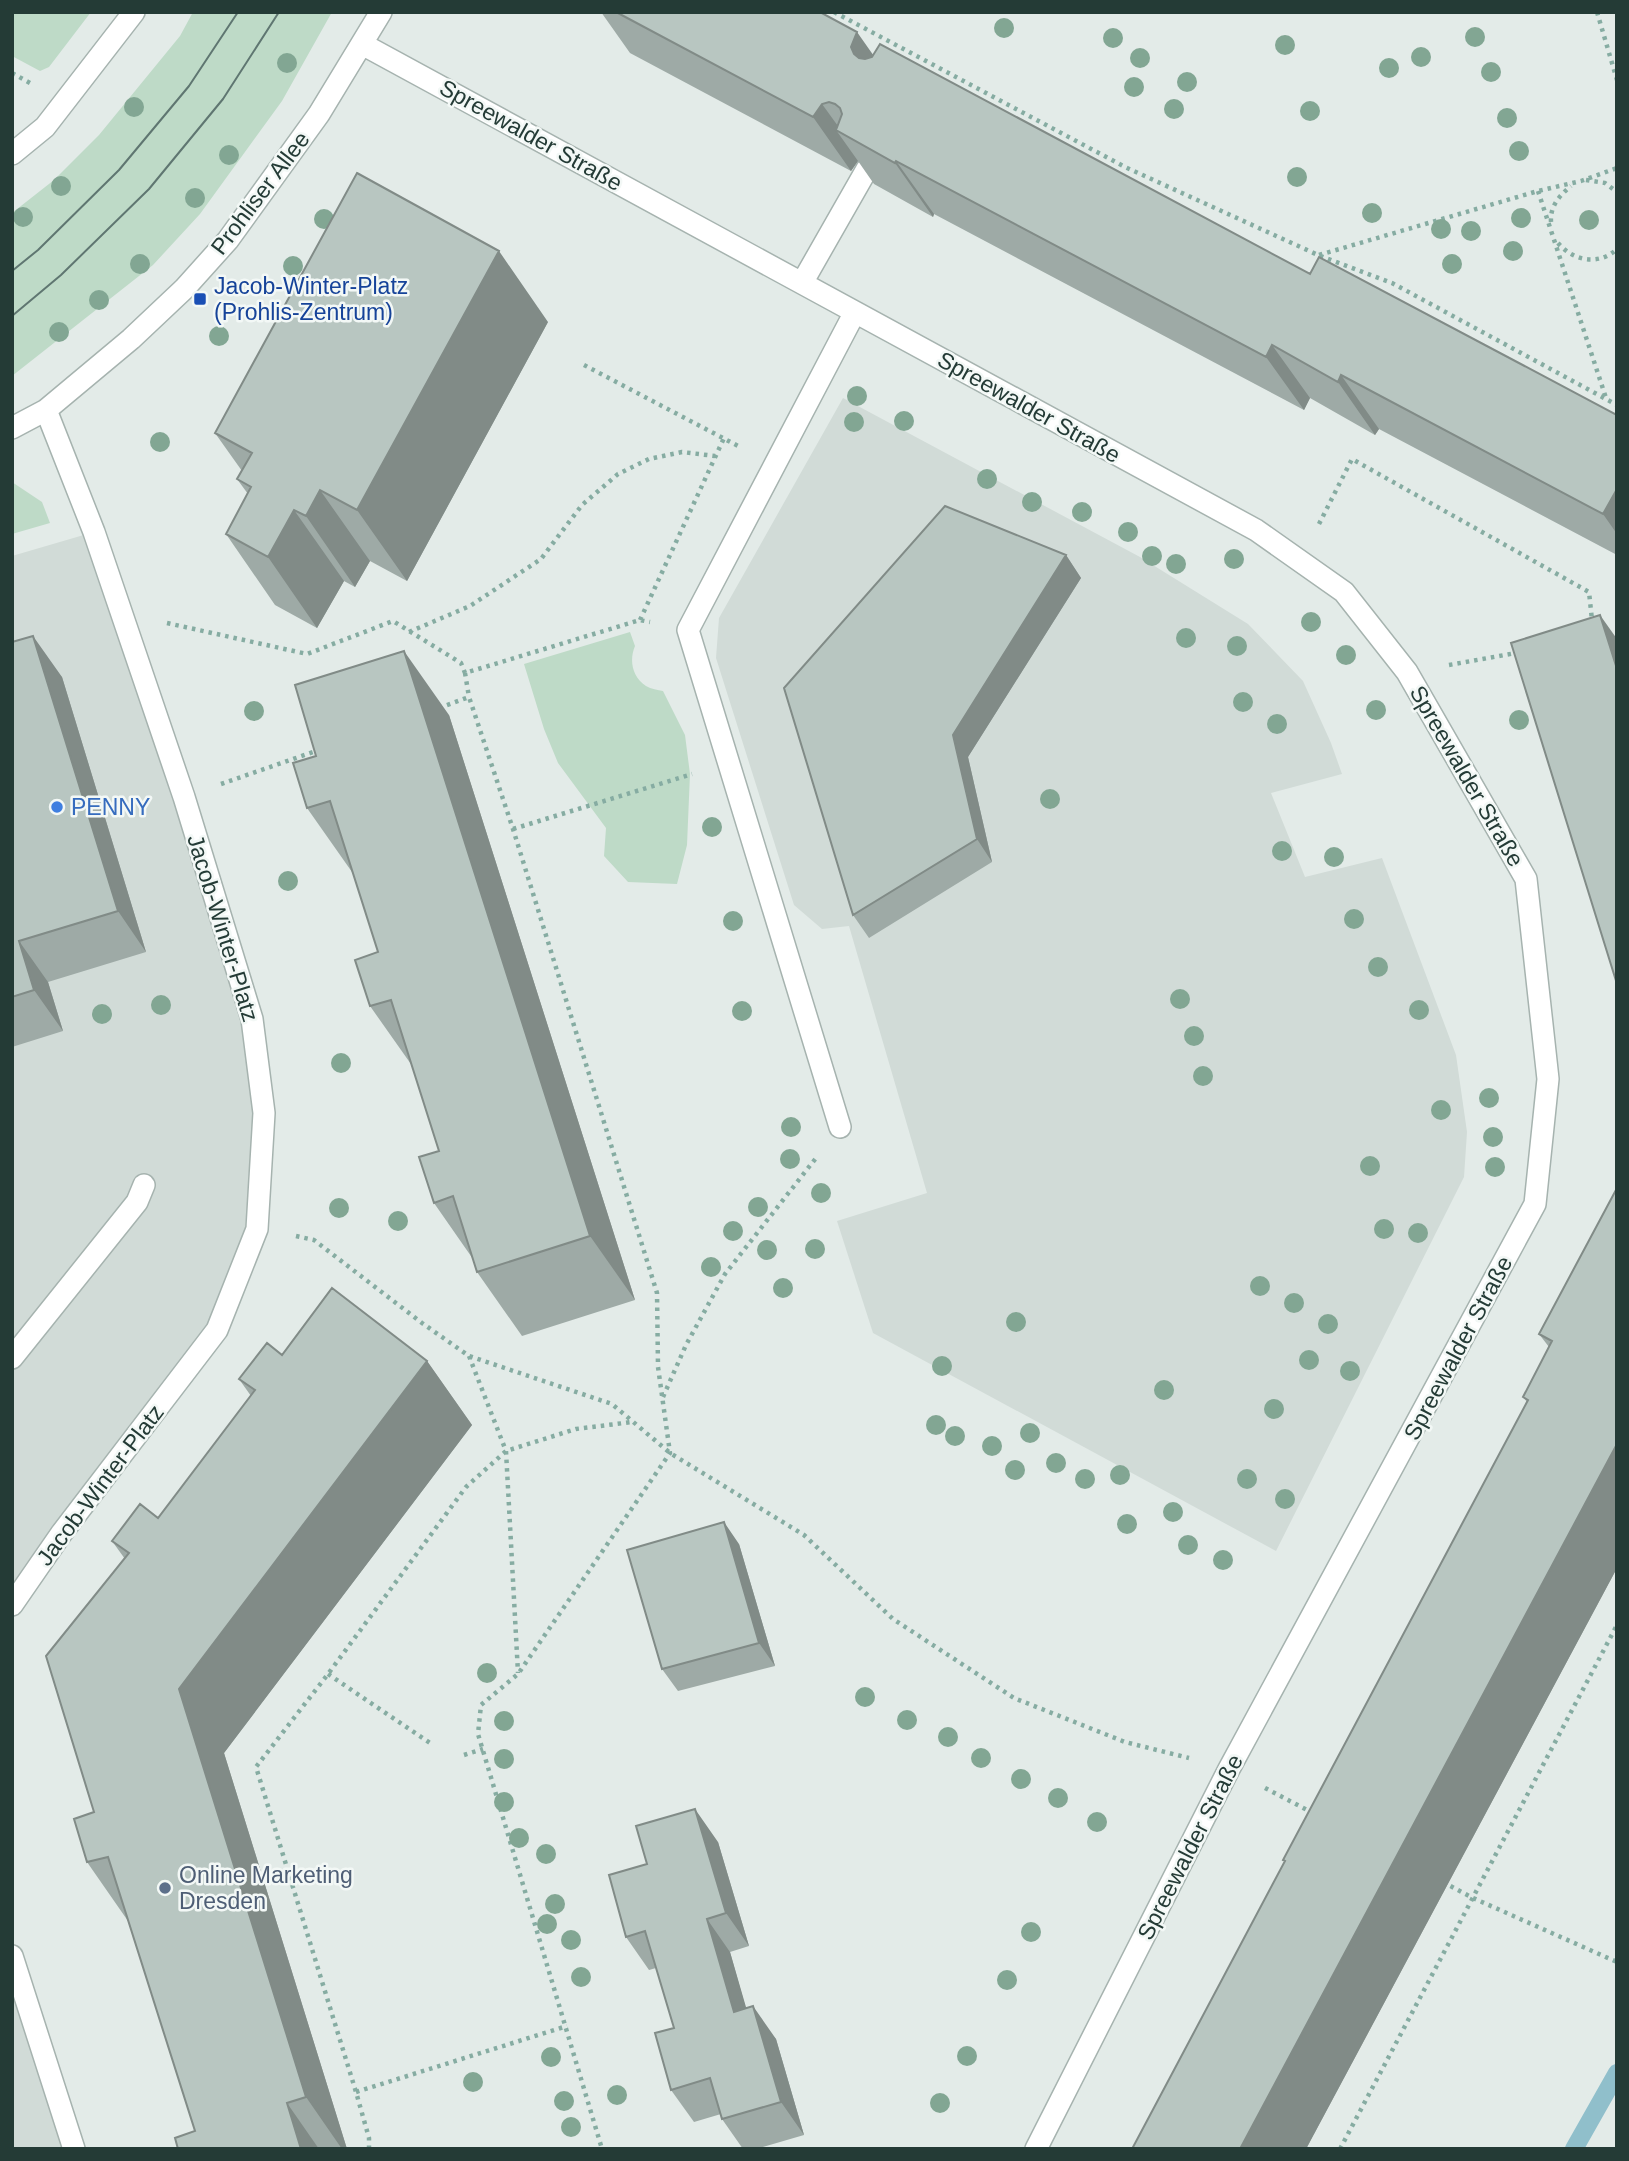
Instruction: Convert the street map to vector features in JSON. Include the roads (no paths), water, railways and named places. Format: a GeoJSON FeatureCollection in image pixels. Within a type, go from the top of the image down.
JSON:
{"type":"FeatureCollection","features":[{"type":"Feature","properties":{"kind":"street"},"geometry":{"type":"LineString","coordinates":[[12,154],[45,127],[134,12]]}},
{"type":"Feature","properties":{"kind":"street","name":"Prohliser Allee"},"geometry":{"type":"LineString","coordinates":[[12,428],[46,410],[131,339],[184,289],[228,240],[319,114],[381,12]]}},
{"type":"Feature","properties":{"kind":"street","name":"Spreewalder Straße"},"geometry":{"type":"LineString","coordinates":[[362,44],[1256,530],[1344,592],[1407,672],[1526,879],[1548,1079],[1535,1204],[1229,1769],[1036,2149]]}},
{"type":"Feature","properties":{"kind":"street"},"geometry":{"type":"LineString","coordinates":[[802,283],[867,169]]}},
{"type":"Feature","properties":{"kind":"street"},"geometry":{"type":"LineString","coordinates":[[840,1127],[688,630],[855,312]]}},
{"type":"Feature","properties":{"kind":"street","name":"Jacob-Winter-Platz"},"geometry":{"type":"LineString","coordinates":[[12,1605],[61,1534],[217,1330],[257,1229],[264,1113],[253,1019],[184,797],[122,613],[94,532],[46,410]]}},
{"type":"Feature","properties":{"kind":"street"},"geometry":{"type":"LineString","coordinates":[[12,1358],[137,1202],[144,1185]]}},
{"type":"Feature","properties":{"kind":"street"},"geometry":{"type":"LineString","coordinates":[[12,1956],[74,2149]]}},
{"type":"Feature","properties":{"kind":"waterway"},"geometry":{"type":"LineString","coordinates":[[1574,2149],[1617,2073]]}},
{"type":"Feature","properties":{"kind":"tram line"},"geometry":{"type":"LineString","coordinates":[[12,271],[38,250],[119,170],[189,86],[238,12]]}},
{"type":"Feature","properties":{"kind":"tram line"},"geometry":{"type":"LineString","coordinates":[[12,316],[61,275],[149,189],[223,99],[279,12]]}},
{"type":"Feature","properties":{"kind":"place","name":"Jacob-Winter-Platz (Prohlis-Zentrum)"},"geometry":{"type":"Point","coordinates":[200,299]}},
{"type":"Feature","properties":{"kind":"place","name":"PENNY"},"geometry":{"type":"Point","coordinates":[57,807]}},
{"type":"Feature","properties":{"kind":"place","name":"Online Marketing Dresden"},"geometry":{"type":"Point","coordinates":[165,1888]}}]}
